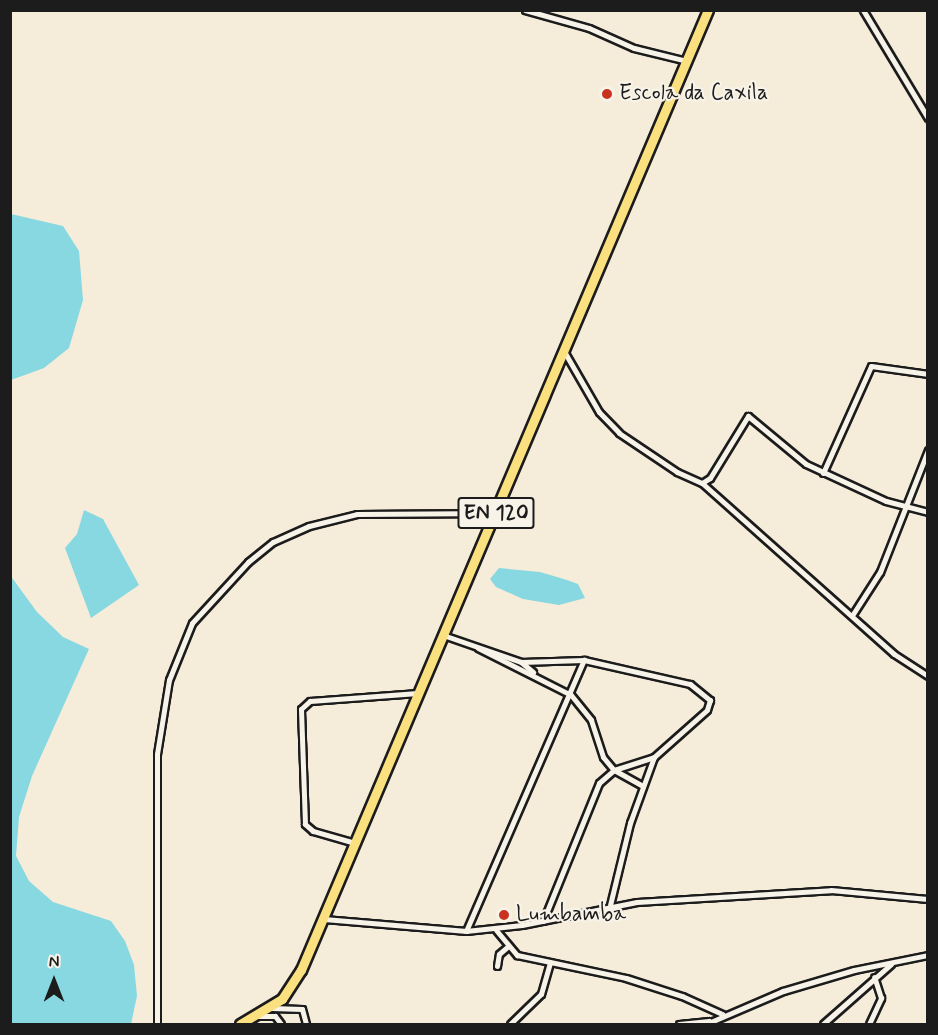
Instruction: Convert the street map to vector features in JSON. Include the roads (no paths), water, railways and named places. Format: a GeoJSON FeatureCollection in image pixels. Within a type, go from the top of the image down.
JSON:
{"type":"FeatureCollection","features":[{"type":"Feature","properties":{"kind":"main road","name":"EN 120"},"geometry":{"type":"LineString","coordinates":[[240,1024],[272,1008],[291,989],[324,919],[442,635],[565,352],[708,10]]}},
{"type":"Feature","properties":{"kind":"street"},"geometry":{"type":"LineString","coordinates":[[525,10],[589,28],[634,48],[687,61]]}},
{"type":"Feature","properties":{"kind":"street"},"geometry":{"type":"LineString","coordinates":[[863,10],[927,118]]}},
{"type":"Feature","properties":{"kind":"street"},"geometry":{"type":"LineString","coordinates":[[565,352],[599,412],[619,433],[677,472],[702,483],[853,614],[894,654],[927,676]]}},
{"type":"Feature","properties":{"kind":"street"},"geometry":{"type":"LineString","coordinates":[[823,473],[871,366],[927,374]]}},
{"type":"Feature","properties":{"kind":"street"},"geometry":{"type":"LineString","coordinates":[[702,483],[710,478],[748,416],[795,456],[823,473],[927,512]]}},
{"type":"Feature","properties":{"kind":"street"},"geometry":{"type":"LineString","coordinates":[[853,614],[880,572],[927,450]]}},
{"type":"Feature","properties":{"kind":"street"},"geometry":{"type":"LineString","coordinates":[[157,1024],[157,754],[169,680],[192,623],[248,562],[273,542],[309,526],[357,514],[496,513]]}},
{"type":"Feature","properties":{"kind":"street"},"geometry":{"type":"LineString","coordinates":[[442,635],[521,662],[584,660],[685,682],[709,696],[707,710],[654,757],[614,770],[599,783],[543,921]]}},
{"type":"Feature","properties":{"kind":"street"},"geometry":{"type":"LineString","coordinates":[[478,648],[492,658],[534,674],[571,695],[588,713],[598,746],[614,770],[643,786]]}},
{"type":"Feature","properties":{"kind":"street"},"geometry":{"type":"LineString","coordinates":[[466,931],[571,695],[584,660]]}},
{"type":"Feature","properties":{"kind":"street"},"geometry":{"type":"LineString","coordinates":[[521,662],[534,674]]}},
{"type":"Feature","properties":{"kind":"street"},"geometry":{"type":"LineString","coordinates":[[355,843],[313,831],[305,824],[301,709],[310,701],[418,693]]}},
{"type":"Feature","properties":{"kind":"street"},"geometry":{"type":"LineString","coordinates":[[610,905],[643,786],[654,757]]}},
{"type":"Feature","properties":{"kind":"street"},"geometry":{"type":"LineString","coordinates":[[324,919],[466,931],[496,930],[610,905],[831,890],[927,900]]}},
{"type":"Feature","properties":{"kind":"street"},"geometry":{"type":"LineString","coordinates":[[496,930],[507,947],[518,956],[626,978],[682,996],[722,1014]]}},
{"type":"Feature","properties":{"kind":"street"},"geometry":{"type":"LineString","coordinates":[[497,966],[499,954],[507,947]]}},
{"type":"Feature","properties":{"kind":"street"},"geometry":{"type":"LineString","coordinates":[[679,1024],[707,1023],[722,1014],[783,992],[927,955]]}},
{"type":"Feature","properties":{"kind":"street"},"geometry":{"type":"LineString","coordinates":[[510,1024],[541,994],[550,962]]}},
{"type":"Feature","properties":{"kind":"street"},"geometry":{"type":"LineString","coordinates":[[823,1024],[892,963]]}},
{"type":"Feature","properties":{"kind":"street"},"geometry":{"type":"LineString","coordinates":[[869,1024],[881,999],[874,977]]}},
{"type":"Feature","properties":{"kind":"street"},"geometry":{"type":"LineString","coordinates":[[272,1008],[302,1009],[306,1024]]}},
{"type":"Feature","properties":{"kind":"street"},"geometry":{"type":"LineString","coordinates":[[258,1016],[275,1016],[281,1024]]}},
{"type":"Feature","properties":{"kind":"water"},"geometry":{"type":"Polygon","coordinates":[[[11,214],[63,226],[79,251],[83,300],[69,348],[44,368],[11,380],[11,214]]]}},
{"type":"Feature","properties":{"kind":"water"},"geometry":{"type":"Polygon","coordinates":[[[84,510],[103,519],[139,585],[91,618],[65,548],[77,534],[84,510]]]}},
{"type":"Feature","properties":{"kind":"water"},"geometry":{"type":"Polygon","coordinates":[[[499,568],[540,572],[567,580],[578,584],[585,598],[559,605],[523,599],[496,587],[490,579],[499,568]]]}},
{"type":"Feature","properties":{"kind":"water"},"geometry":{"type":"Polygon","coordinates":[[[10,575],[37,612],[63,637],[89,649],[32,776],[19,817],[16,856],[29,881],[53,902],[111,921],[125,941],[134,965],[137,996],[131,1024],[11,1024],[10,575]]]}},
{"type":"Feature","properties":{"kind":"place","name":"Escola da Caxila"},"geometry":{"type":"Point","coordinates":[607,94]}},
{"type":"Feature","properties":{"kind":"place","name":"Lumbamba"},"geometry":{"type":"Point","coordinates":[504,915]}}]}
